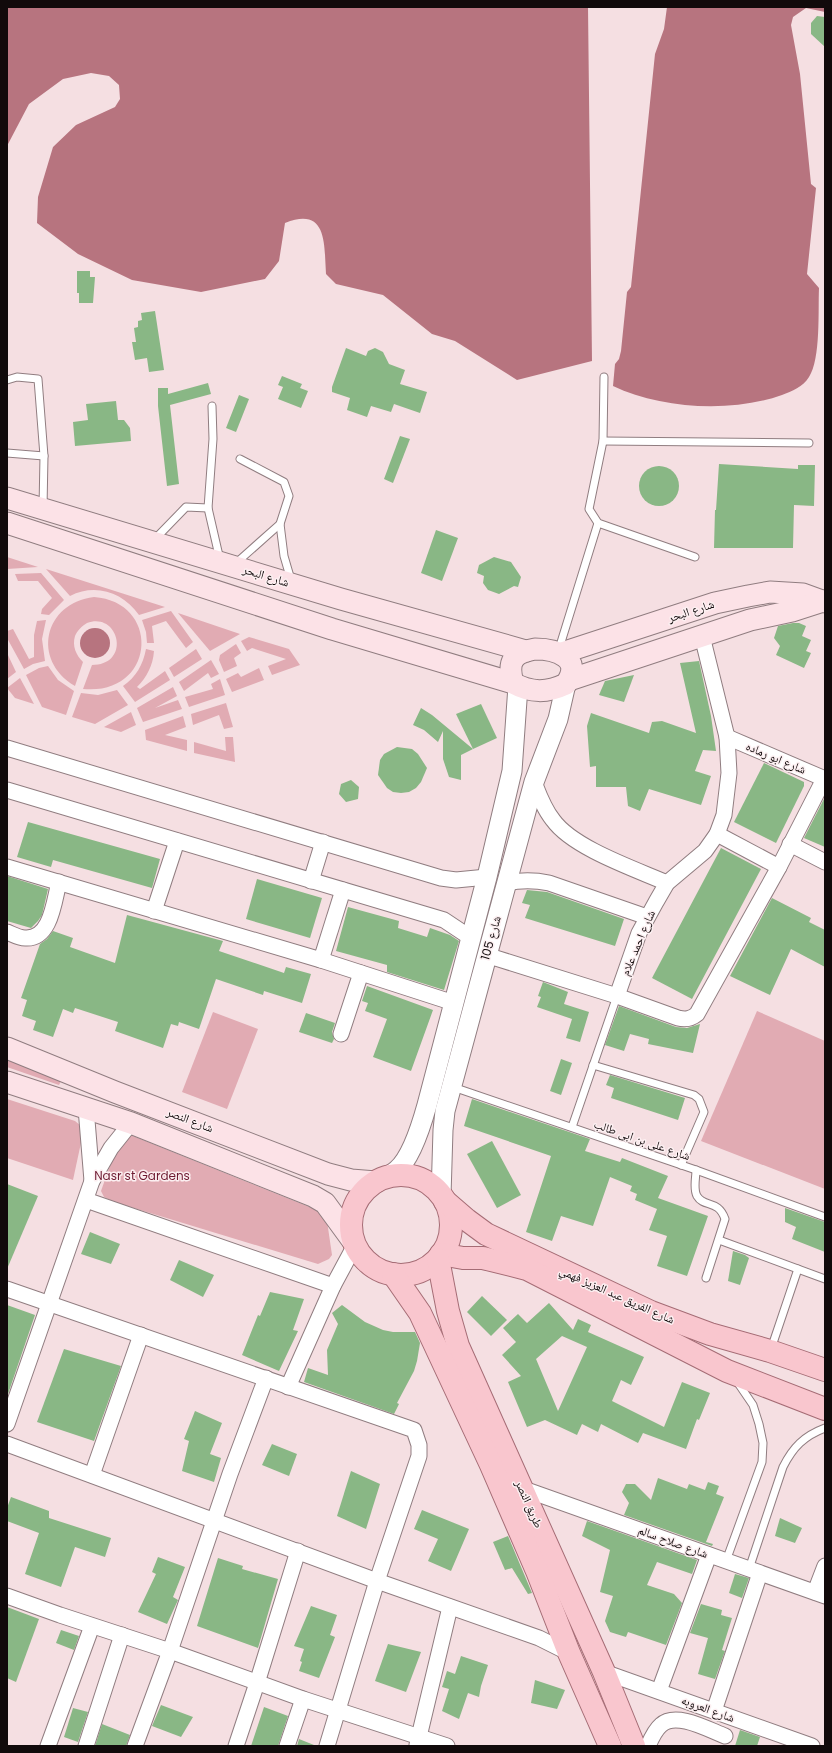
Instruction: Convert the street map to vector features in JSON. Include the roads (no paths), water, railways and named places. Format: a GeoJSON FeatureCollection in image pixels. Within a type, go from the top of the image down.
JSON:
{"type":"FeatureCollection","features":[{"type":"Feature","properties":{"kind":"main road","name":"شارع البحر"},"geometry":{"type":"LineString","coordinates":[[9,499],[341,599],[526,651]]}},
{"type":"Feature","properties":{"kind":"main road"},"geometry":{"type":"LineString","coordinates":[[9,499],[8,523],[332,629],[537,692],[547,691],[567,682],[570,665],[567,658],[560,652],[544,649],[519,653],[513,659],[510,666],[515,684]]}},
{"type":"Feature","properties":{"kind":"main road","name":"شارع البحر"},"geometry":{"type":"LineString","coordinates":[[560,652],[715,603],[748,596],[770,592],[803,594],[824,602]]}},
{"type":"Feature","properties":{"kind":"main road"},"geometry":{"type":"LineString","coordinates":[[332,629],[341,599]]}},
{"type":"Feature","properties":{"kind":"main road","name":"شارع البحر"},"geometry":{"type":"LineString","coordinates":[[567,682],[750,620],[824,602]]}},
{"type":"Feature","properties":{"kind":"main road","name":"شارع النصر"},"geometry":{"type":"LineString","coordinates":[[7,1048],[115,1092],[328,1174],[351,1180],[379,1180]]}},
{"type":"Feature","properties":{"kind":"main road","name":"شارع النصر"},"geometry":{"type":"LineString","coordinates":[[7,1082],[131,1123],[313,1196],[326,1203],[354,1243]]}},
{"type":"Feature","properties":{"kind":"main road"},"geometry":{"type":"LineString","coordinates":[[401,1175],[418,1178],[433,1187],[443,1198],[450,1215],[451,1231],[446,1246],[439,1256],[432,1264],[420,1271],[407,1274],[393,1274],[377,1268],[364,1258],[354,1243],[351,1228],[353,1210],[362,1194],[379,1180],[401,1175]]}},
{"type":"Feature","properties":{"kind":"main road","name":"شارع الفريق عبد العزيز فهمي"},"geometry":{"type":"LineString","coordinates":[[443,1198],[486,1234],[651,1312],[710,1334],[770,1351],[825,1370]]}},
{"type":"Feature","properties":{"kind":"main road","name":"شارع الفريق عبد العزيز فهمي"},"geometry":{"type":"LineString","coordinates":[[439,1256],[483,1258],[527,1269],[726,1371],[825,1409]]}},
{"type":"Feature","properties":{"kind":"main road","name":"طريق النصر"},"geometry":{"type":"LineString","coordinates":[[439,1256],[448,1311],[458,1346],[604,1672],[634,1746]]}},
{"type":"Feature","properties":{"kind":"main road","name":"طريق النصر"},"geometry":{"type":"LineString","coordinates":[[393,1274],[420,1313],[497,1479],[537,1570],[569,1652],[610,1746]]}},
{"type":"Feature","properties":{"kind":"street","name":"شارع احمد علام"},"geometry":{"type":"LineString","coordinates":[[617,996],[647,917],[667,883],[705,851],[717,834],[724,815],[729,760],[727,737],[702,636]]}},
{"type":"Feature","properties":{"kind":"street","name":"شارع 105"},"geometry":{"type":"LineString","coordinates":[[443,1198],[443,1130],[445,1111],[534,782],[558,719],[567,682]]}},
{"type":"Feature","properties":{"kind":"street","name":"شارع 105"},"geometry":{"type":"LineString","coordinates":[[379,1180],[398,1170],[411,1150],[421,1128],[487,877],[512,770],[515,684]]}},
{"type":"Feature","properties":{"kind":"street","name":"شارع ابو رماده"},"geometry":{"type":"LineString","coordinates":[[727,737],[824,779]]}},
{"type":"Feature","properties":{"kind":"street"},"geometry":{"type":"LineString","coordinates":[[7,748],[441,878],[456,880],[487,877]]}},
{"type":"Feature","properties":{"kind":"street"},"geometry":{"type":"LineString","coordinates":[[486,955],[617,996],[678,1018],[686,1020],[692,1018],[698,1014],[779,867],[824,779]]}},
{"type":"Feature","properties":{"kind":"street"},"geometry":{"type":"LineString","coordinates":[[534,782],[552,820],[566,835],[583,845],[667,883]]}},
{"type":"Feature","properties":{"kind":"street"},"geometry":{"type":"LineString","coordinates":[[7,790],[444,920],[471,938]]}},
{"type":"Feature","properties":{"kind":"street"},"geometry":{"type":"LineString","coordinates":[[717,834],[779,867]]}},
{"type":"Feature","properties":{"kind":"street"},"geometry":{"type":"LineString","coordinates":[[154,911],[177,841]]}},
{"type":"Feature","properties":{"kind":"street"},"geometry":{"type":"LineString","coordinates":[[311,881],[323,842]]}},
{"type":"Feature","properties":{"kind":"street"},"geometry":{"type":"LineString","coordinates":[[790,844],[825,862]]}},
{"type":"Feature","properties":{"kind":"street"},"geometry":{"type":"LineString","coordinates":[[7,867],[321,960],[454,1003]]}},
{"type":"Feature","properties":{"kind":"street"},"geometry":{"type":"LineString","coordinates":[[506,883],[518,880],[534,880],[549,883],[647,917]]}},
{"type":"Feature","properties":{"kind":"street"},"geometry":{"type":"LineString","coordinates":[[7,932],[25,938],[40,934],[49,922],[58,882]]}},
{"type":"Feature","properties":{"kind":"street"},"geometry":{"type":"LineString","coordinates":[[321,960],[343,890]]}},
{"type":"Feature","properties":{"kind":"street"},"geometry":{"type":"LineString","coordinates":[[341,1034],[361,973]]}},
{"type":"Feature","properties":{"kind":"street"},"geometry":{"type":"LineString","coordinates":[[86,1108],[92,1181]]}},
{"type":"Feature","properties":{"kind":"street"},"geometry":{"type":"LineString","coordinates":[[7,1424],[92,1181],[112,1148],[131,1123]]}},
{"type":"Feature","properties":{"kind":"street"},"geometry":{"type":"LineString","coordinates":[[86,1200],[332,1286]]}},
{"type":"Feature","properties":{"kind":"street"},"geometry":{"type":"LineString","coordinates":[[288,1387],[332,1286],[354,1243]]}},
{"type":"Feature","properties":{"kind":"street"},"geometry":{"type":"LineString","coordinates":[[7,1289],[414,1430],[417,1436],[419,1456],[376,1581],[327,1746]]}},
{"type":"Feature","properties":{"kind":"street"},"geometry":{"type":"LineString","coordinates":[[92,1475],[141,1335]]}},
{"type":"Feature","properties":{"kind":"street"},"geometry":{"type":"LineString","coordinates":[[134,1746],[170,1651],[230,1474],[266,1378]]}},
{"type":"Feature","properties":{"kind":"street"},"geometry":{"type":"LineString","coordinates":[[7,1444],[376,1581],[539,1638],[569,1652]]}},
{"type":"Feature","properties":{"kind":"street","name":"شارع صلاح سالم"},"geometry":{"type":"LineString","coordinates":[[521,1488],[820,1594]]}},
{"type":"Feature","properties":{"kind":"street"},"geometry":{"type":"LineString","coordinates":[[236,1746],[298,1552]]}},
{"type":"Feature","properties":{"kind":"street"},"geometry":{"type":"LineString","coordinates":[[659,1691],[709,1555]]}},
{"type":"Feature","properties":{"kind":"street"},"geometry":{"type":"LineString","coordinates":[[820,1594],[825,1566]]}},
{"type":"Feature","properties":{"kind":"street"},"geometry":{"type":"LineString","coordinates":[[714,1711],[755,1571]]}},
{"type":"Feature","properties":{"kind":"street"},"geometry":{"type":"LineString","coordinates":[[7,1596],[338,1710],[418,1741],[447,1746]]}},
{"type":"Feature","properties":{"kind":"street"},"geometry":{"type":"LineString","coordinates":[[418,1741],[450,1606]]}},
{"type":"Feature","properties":{"kind":"street"},"geometry":{"type":"LineString","coordinates":[[48,1746],[92,1626]]}},
{"type":"Feature","properties":{"kind":"street"},"geometry":{"type":"LineString","coordinates":[[86,1746],[122,1635]]}},
{"type":"Feature","properties":{"kind":"street","name":"شارع العروبه"},"geometry":{"type":"LineString","coordinates":[[604,1672],[812,1746]]}},
{"type":"Feature","properties":{"kind":"street"},"geometry":{"type":"LineString","coordinates":[[287,1746],[303,1699]]}},
{"type":"Feature","properties":{"kind":"street"},"geometry":{"type":"LineString","coordinates":[[648,1746],[661,1724],[673,1719],[685,1721],[723,1741],[731,1717]]}},
{"type":"Feature","properties":{"kind":"lane"},"geometry":{"type":"LineString","coordinates":[[7,380],[17,377],[38,379],[44,456],[43,509]]}},
{"type":"Feature","properties":{"kind":"lane"},"geometry":{"type":"LineString","coordinates":[[604,377],[603,441],[589,509],[598,523],[695,557]]}},
{"type":"Feature","properties":{"kind":"lane"},"geometry":{"type":"LineString","coordinates":[[212,406],[213,439],[208,508],[227,564],[280,524]]}},
{"type":"Feature","properties":{"kind":"lane"},"geometry":{"type":"LineString","coordinates":[[603,441],[809,443]]}},
{"type":"Feature","properties":{"kind":"lane"},"geometry":{"type":"LineString","coordinates":[[7,453],[44,456]]}},
{"type":"Feature","properties":{"kind":"lane"},"geometry":{"type":"LineString","coordinates":[[240,459],[284,482],[289,496],[280,524],[284,556],[292,584]]}},
{"type":"Feature","properties":{"kind":"lane"},"geometry":{"type":"LineString","coordinates":[[153,542],[186,507],[208,508]]}},
{"type":"Feature","properties":{"kind":"lane"},"geometry":{"type":"LineString","coordinates":[[560,652],[598,523]]}},
{"type":"Feature","properties":{"kind":"lane","name":"شارع احمد علام"},"geometry":{"type":"LineString","coordinates":[[572,1127],[617,996]]}},
{"type":"Feature","properties":{"kind":"lane"},"geometry":{"type":"LineString","coordinates":[[593,1065],[694,1095],[699,1099],[704,1112],[681,1165]]}},
{"type":"Feature","properties":{"kind":"lane","name":"شارع على بن ابى طالب"},"geometry":{"type":"LineString","coordinates":[[452,1086],[696,1170],[825,1217]]}},
{"type":"Feature","properties":{"kind":"lane"},"geometry":{"type":"LineString","coordinates":[[696,1170],[695,1185],[697,1195],[702,1201],[718,1206],[723,1212],[725,1219],[706,1278]]}},
{"type":"Feature","properties":{"kind":"lane"},"geometry":{"type":"LineString","coordinates":[[719,1240],[825,1280]]}},
{"type":"Feature","properties":{"kind":"lane"},"geometry":{"type":"LineString","coordinates":[[770,1351],[798,1270]]}},
{"type":"Feature","properties":{"kind":"lane"},"geometry":{"type":"LineString","coordinates":[[726,1371],[742,1387],[753,1405],[764,1443],[762,1462],[726,1561]]}},
{"type":"Feature","properties":{"kind":"lane"},"geometry":{"type":"LineString","coordinates":[[755,1571],[783,1467],[791,1451],[805,1439],[825,1428]]}},
{"type":"Feature","properties":{"kind":"park label","name":"Nasr st Gardens"},"geometry":{"type":"Point","coordinates":[142,1176]}}]}
